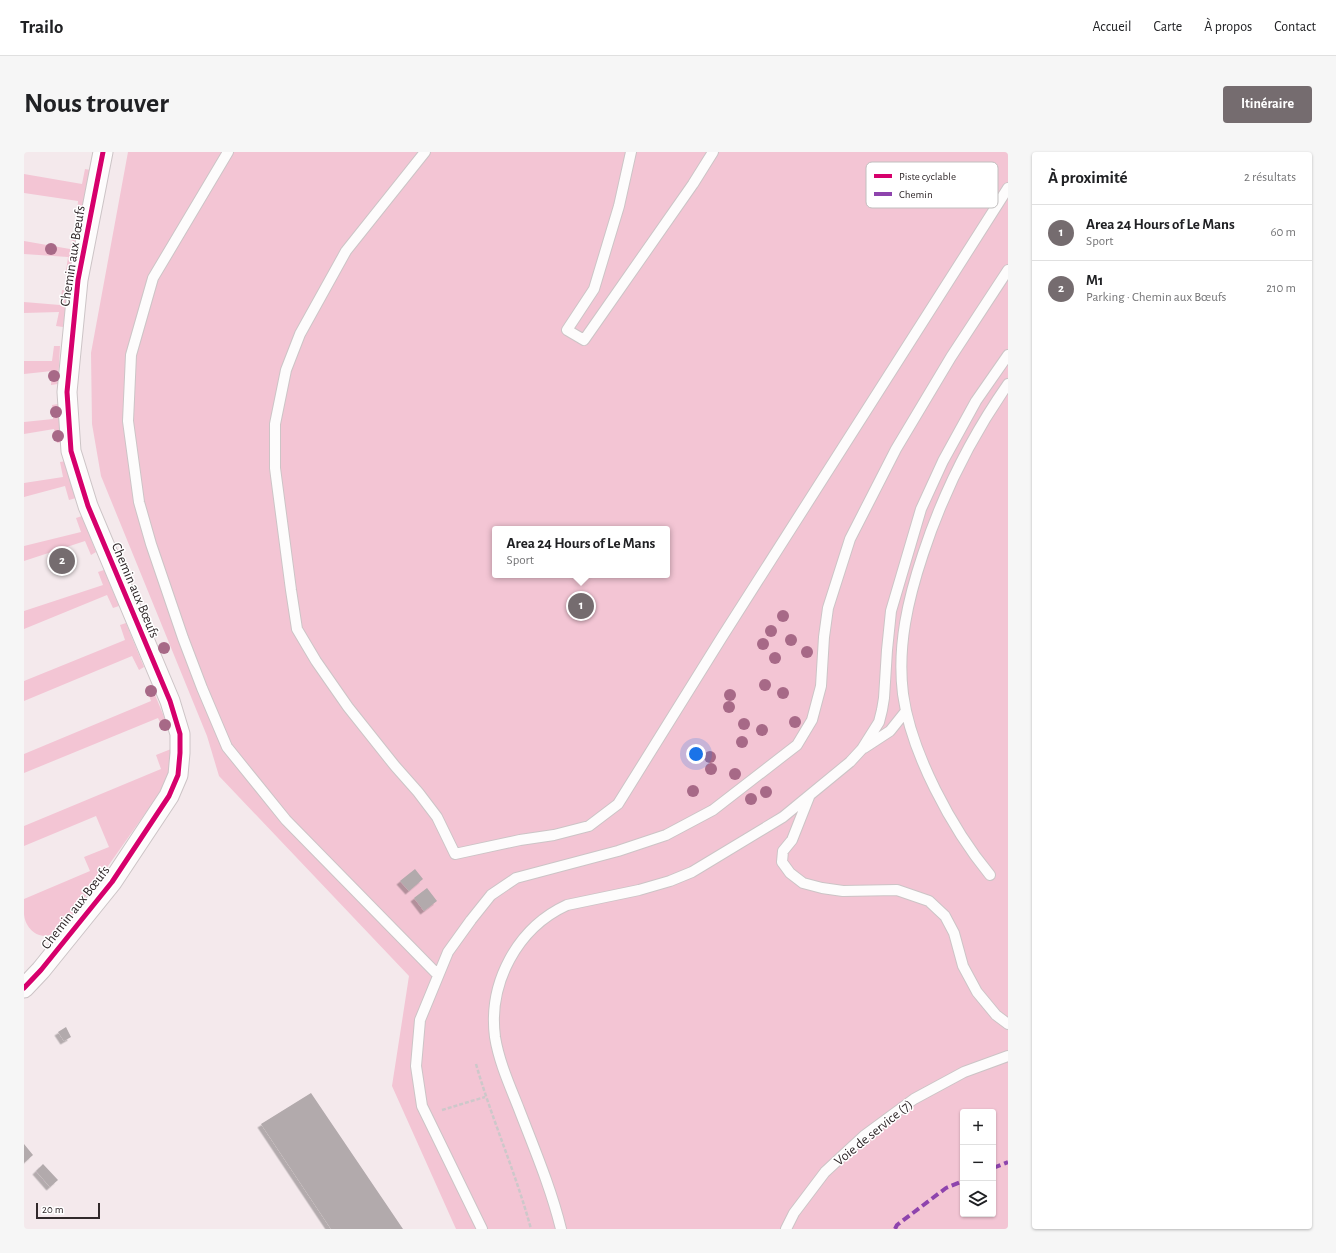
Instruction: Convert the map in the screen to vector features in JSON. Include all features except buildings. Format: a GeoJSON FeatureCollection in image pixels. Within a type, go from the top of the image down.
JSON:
{"type":"FeatureCollection","features":[{"type":"Feature","properties":{"kind":"street","name":"Chemin aux Bœufs"},"geometry":{"type":"LineString","coordinates":[[24,988],[41,970],[112,882],[169,796],[178,775],[180,734],[170,701],[88,506],[71,451],[67,392],[78,280],[103,152]]}},
{"type":"Feature","properties":{"kind":"lane"},"geometry":{"type":"LineString","coordinates":[[228,152],[153,278],[131,355],[128,421],[140,502],[151,544],[183,638],[227,747],[286,820],[438,976]]}},
{"type":"Feature","properties":{"kind":"lane"},"geometry":{"type":"LineString","coordinates":[[425,152],[346,251],[300,334],[286,370],[275,424],[274,468],[298,629],[316,661],[348,707],[437,817],[454,854],[520,840],[554,835],[589,826],[618,804],[995,208]]}},
{"type":"Feature","properties":{"kind":"lane"},"geometry":{"type":"LineString","coordinates":[[631,152],[619,206],[594,289],[567,330],[584,340],[693,184],[713,152]]}},
{"type":"Feature","properties":{"kind":"lane"},"geometry":{"type":"LineString","coordinates":[[998,204],[1008,188]]}},
{"type":"Feature","properties":{"kind":"lane"},"geometry":{"type":"LineString","coordinates":[[482,1229],[422,1106],[416,1066],[420,1020],[448,952],[491,895],[516,878],[618,851],[666,835],[713,810],[797,745],[812,720],[816,706],[821,686],[824,637],[828,608],[850,539],[896,449],[951,357],[1008,270]]}},
{"type":"Feature","properties":{"kind":"lane"},"geometry":{"type":"LineString","coordinates":[[561,1229],[548,1185],[504,1071],[495,1037],[495,1005],[503,973],[510,958],[529,930],[555,910],[572,904],[639,890],[670,881],[687,874],[784,817],[850,762],[862,749],[879,722],[882,710],[891,611],[921,509],[943,461],[976,401],[1008,355]]}},
{"type":"Feature","properties":{"kind":"lane"},"geometry":{"type":"LineString","coordinates":[[990,875],[967,845],[938,794],[925,766],[906,711],[902,670],[902,644],[906,611],[915,578],[940,504],[957,468],[988,412],[1008,384]]}},
{"type":"Feature","properties":{"kind":"lane"},"geometry":{"type":"LineString","coordinates":[[862,749],[890,731],[906,711]]}},
{"type":"Feature","properties":{"kind":"lane"},"geometry":{"type":"LineString","coordinates":[[810,796],[792,840],[783,851],[782,862],[790,873],[803,883],[822,888],[843,891],[897,890],[929,901],[945,916],[954,933],[963,966],[978,992],[996,1015],[1008,1024]]}},
{"type":"Feature","properties":{"kind":"lane","name":"Voie de service (7)"},"geometry":{"type":"LineString","coordinates":[[786,1229],[794,1213],[825,1172],[865,1135],[914,1099],[964,1072],[1008,1056]]}},
{"type":"Feature","properties":{"kind":"path"},"geometry":{"type":"LineString","coordinates":[[476,1064],[485,1097],[523,1198],[531,1229]]}},
{"type":"Feature","properties":{"kind":"path"},"geometry":{"type":"LineString","coordinates":[[427,1115],[485,1097]]}},
{"type":"Feature","properties":{"kind":"shaded area"},"geometry":{"type":"Polygon","coordinates":[[[128,152],[1008,152],[1008,1229],[456,1229],[392,1086],[409,976],[219,776],[207,736],[101,476],[92,424],[91,353],[128,152]]]}},
{"type":"Feature","properties":{"kind":"shaded area"},"geometry":{"type":"Polygon","coordinates":[[[85,169],[91,170],[82,216],[77,216],[78,201],[24,193],[24,174],[82,184],[85,169]]]}},
{"type":"Feature","properties":{"kind":"shaded area"},"geometry":{"type":"Polygon","coordinates":[[[73,235],[79,235],[72,272],[66,271],[68,257],[24,254],[24,241],[70,249],[73,235]]]}},
{"type":"Feature","properties":{"kind":"shaded area"},"geometry":{"type":"Polygon","coordinates":[[[62,290],[69,291],[63,327],[56,326],[59,312],[24,313],[24,302],[60,305],[62,290]]]}},
{"type":"Feature","properties":{"kind":"shaded area"},"geometry":{"type":"Polygon","coordinates":[[[54,346],[60,346],[58,384],[51,385],[52,371],[24,374],[24,361],[52,361],[54,346]]]}},
{"type":"Feature","properties":{"kind":"shaded area"},"geometry":{"type":"Polygon","coordinates":[[[58,404],[63,442],[57,443],[54,429],[24,434],[24,422],[53,419],[52,405],[58,404]]]}},
{"type":"Feature","properties":{"kind":"shaded area"},"geometry":{"type":"Polygon","coordinates":[[[66,461],[76,498],[69,500],[65,486],[24,497],[24,483],[63,477],[60,462],[66,461]]]}},
{"type":"Feature","properties":{"kind":"shaded area"},"geometry":{"type":"Polygon","coordinates":[[[82,516],[96,552],[91,555],[85,541],[24,561],[24,546],[81,532],[76,518],[82,516]]]}},
{"type":"Feature","properties":{"kind":"shaded area"},"geometry":{"type":"Polygon","coordinates":[[[104,570],[119,606],[113,608],[107,595],[24,629],[24,611],[103,585],[98,572],[104,570]]]}},
{"type":"Feature","properties":{"kind":"shaded area"},"geometry":{"type":"Polygon","coordinates":[[[126,623],[144,667],[139,670],[132,656],[24,701],[24,681],[125,640],[120,625],[126,623]]]}},
{"type":"Feature","properties":{"kind":"shaded area"},"geometry":{"type":"Polygon","coordinates":[[[151,685],[169,729],[164,731],[158,718],[24,773],[24,754],[151,701],[146,687],[151,685]]]}},
{"type":"Feature","properties":{"kind":"shaded area"},"geometry":{"type":"Polygon","coordinates":[[[171,749],[169,772],[161,791],[101,876],[61,929],[51,935],[45,936],[36,934],[29,927],[25,919],[24,899],[90,871],[84,857],[109,847],[96,816],[24,846],[24,826],[161,769],[156,755],[171,749]]]}},
{"type":"Feature","properties":{"kind":"marked path"},"geometry":{"type":"LineString","coordinates":[[996,1167],[1008,1162]]}},
{"type":"Feature","properties":{"kind":"marked path"},"geometry":{"type":"LineString","coordinates":[[895,1229],[897,1225],[946,1188],[960,1182]]}},
{"type":"Feature","properties":{"kind":"cycle path"},"geometry":{"type":"LineString","coordinates":[[24,988],[41,970],[112,882],[169,796],[178,775],[180,734],[170,701],[88,506],[71,451],[67,392],[78,280],[103,152]]}},
{"type":"Feature","properties":{"kind":"place","name":"M1"},"geometry":{"type":"Point","coordinates":[62,561]}},
{"type":"Feature","properties":{"kind":"place","name":"Area 24 Hours of Le Mans"},"geometry":{"type":"Point","coordinates":[581,606]}}]}
